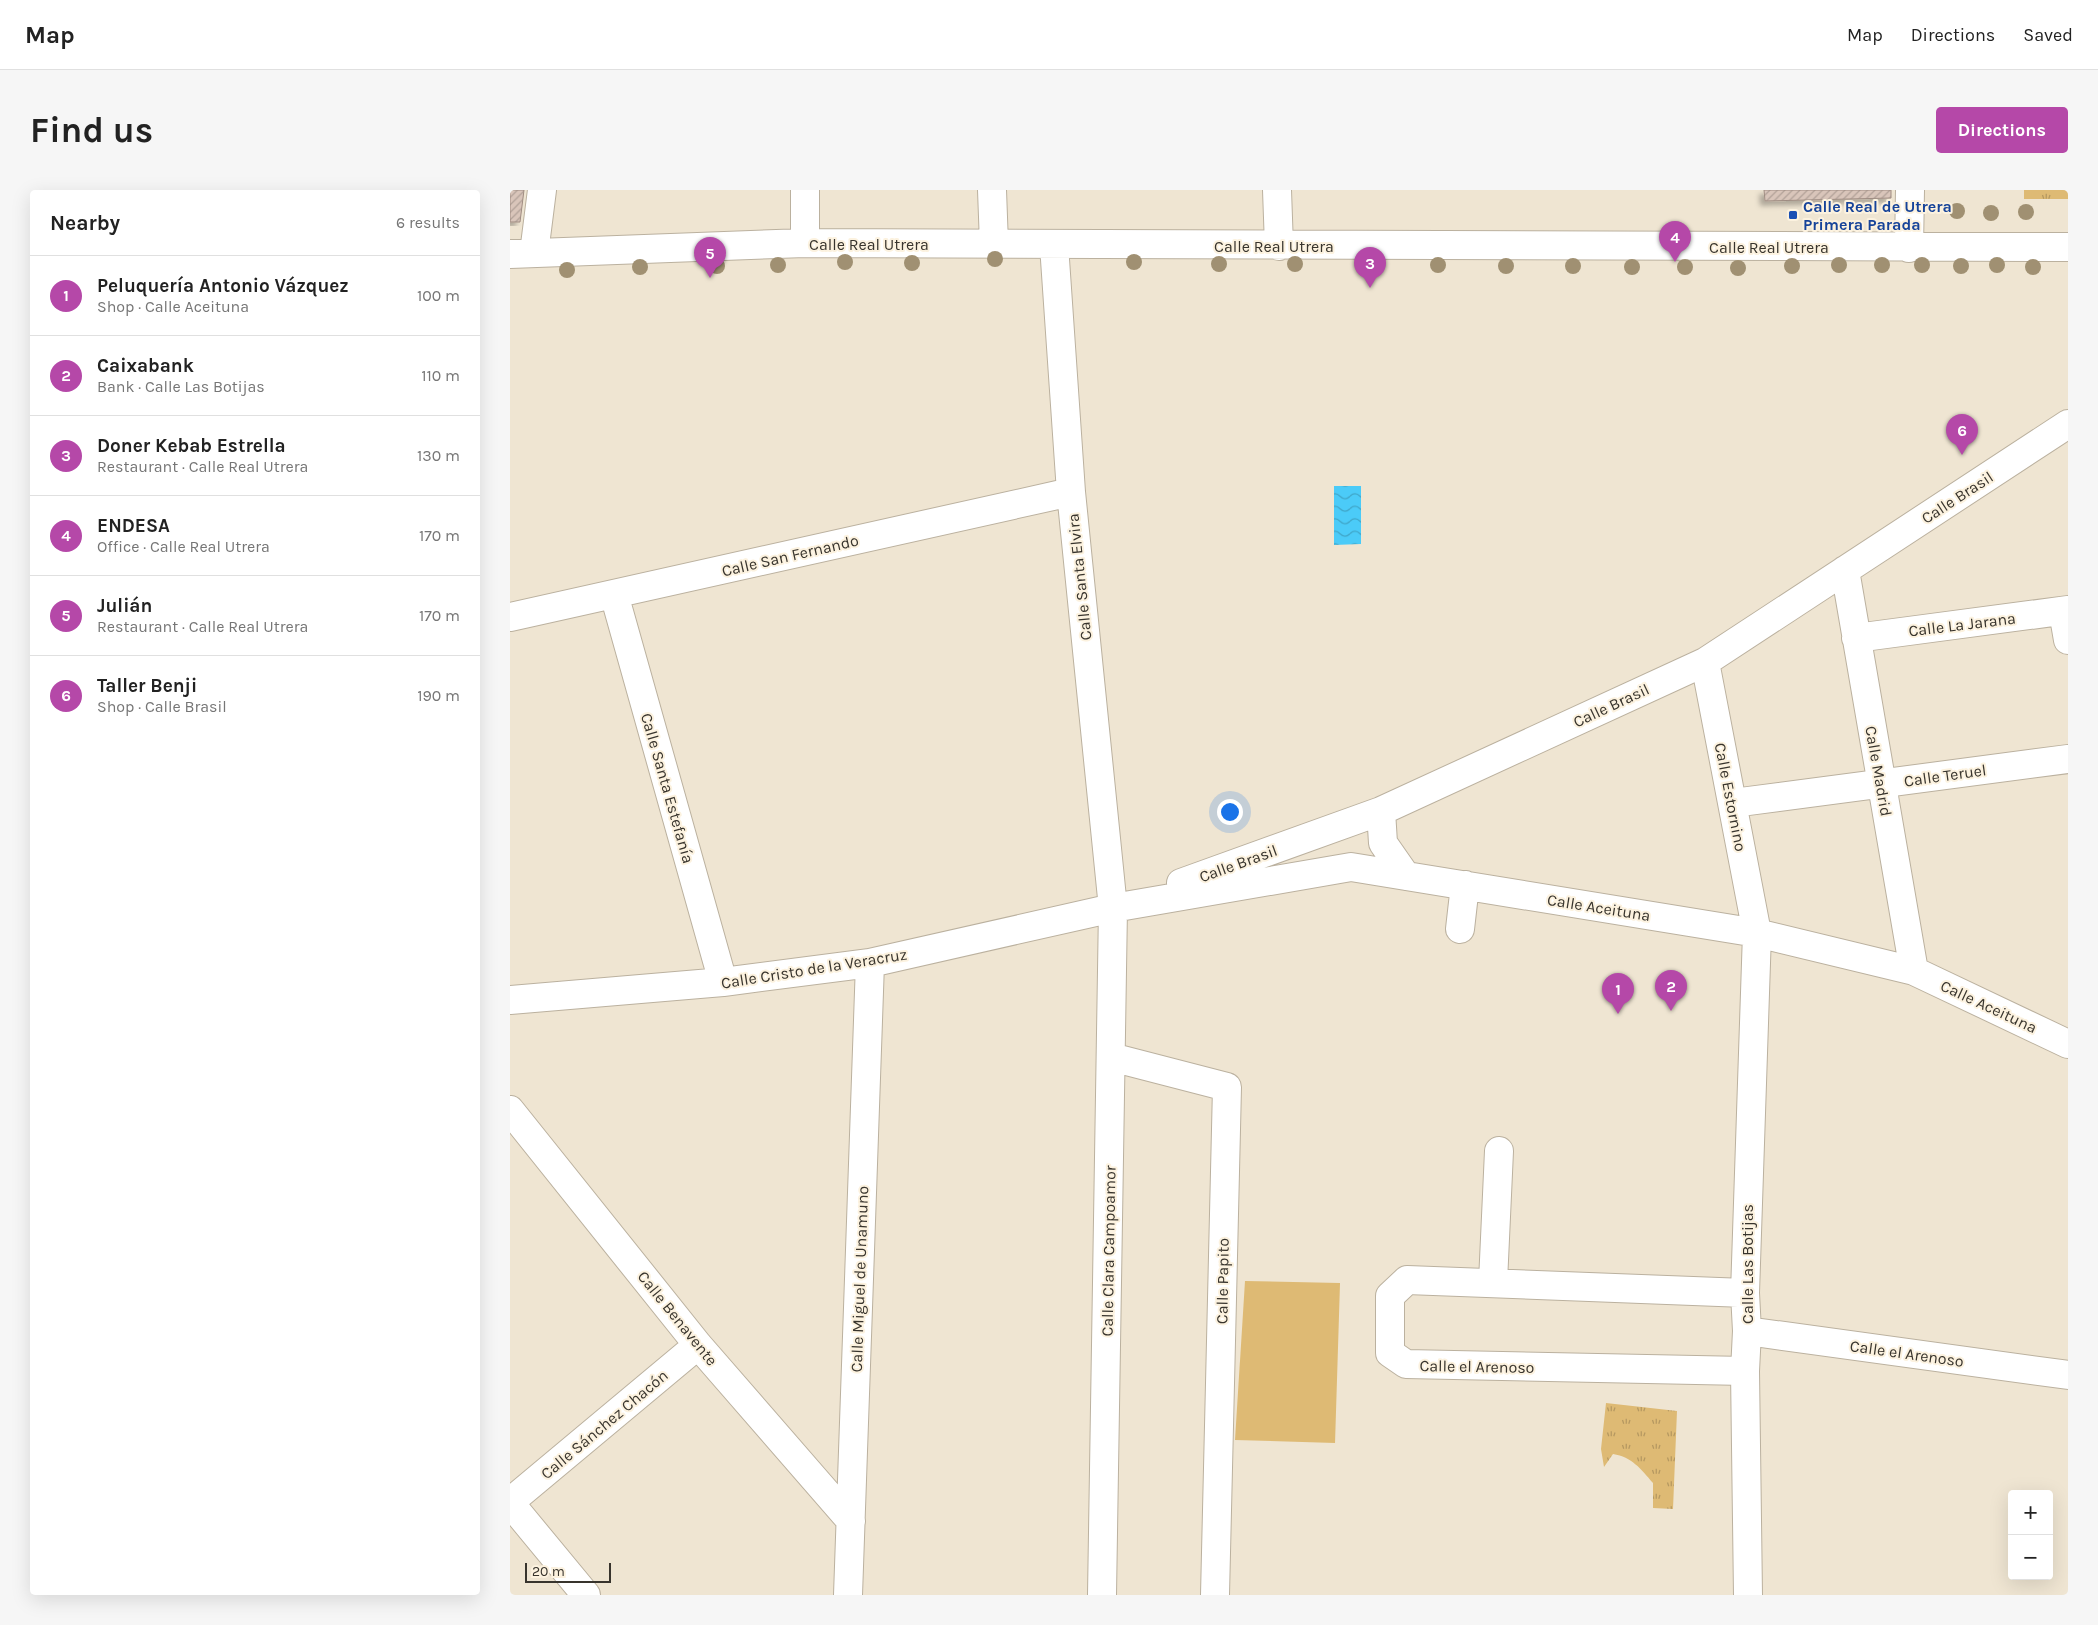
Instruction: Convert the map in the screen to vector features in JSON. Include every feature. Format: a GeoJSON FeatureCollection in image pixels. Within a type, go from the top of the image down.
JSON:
{"type":"FeatureCollection","features":[{"type":"Feature","properties":{"kind":"street"},"geometry":{"type":"LineString","coordinates":[[522,254],[542,190]]}},
{"type":"Feature","properties":{"kind":"street"},"geometry":{"type":"LineString","coordinates":[[805,190],[805,243]]}},
{"type":"Feature","properties":{"kind":"street"},"geometry":{"type":"LineString","coordinates":[[992,190],[994,244]]}},
{"type":"Feature","properties":{"kind":"street"},"geometry":{"type":"LineString","coordinates":[[1277,190],[1279,246]]}},
{"type":"Feature","properties":{"kind":"street"},"geometry":{"type":"LineString","coordinates":[[1909,248],[1910,190]]}},
{"type":"Feature","properties":{"kind":"street","name":"Calle Real Utrera"},"geometry":{"type":"LineString","coordinates":[[522,254],[805,243],[1909,248],[2068,247]]}},
{"type":"Feature","properties":{"kind":"street","name":"Calle Santa Elvira"},"geometry":{"type":"LineString","coordinates":[[1054,245],[1071,492],[1113,908]]}},
{"type":"Feature","properties":{"kind":"street","name":"Calle Brasil"},"geometry":{"type":"LineString","coordinates":[[1113,908],[1381,811],[1705,662],[2068,424]]}},
{"type":"Feature","properties":{"kind":"street","name":"Calle San Fernando"},"geometry":{"type":"LineString","coordinates":[[510,617],[1071,492]]}},
{"type":"Feature","properties":{"kind":"street","name":"Calle Madrid"},"geometry":{"type":"LineString","coordinates":[[1845,570],[1880,784],[1914,971]]}},
{"type":"Feature","properties":{"kind":"street","name":"Calle Santa Estefanía"},"geometry":{"type":"LineString","coordinates":[[614,594],[723,982]]}},
{"type":"Feature","properties":{"kind":"street"},"geometry":{"type":"LineString","coordinates":[[2065,610],[2068,640]]}},
{"type":"Feature","properties":{"kind":"street","name":"Calle La Jarana"},"geometry":{"type":"LineString","coordinates":[[1856,638],[2065,610]]}},
{"type":"Feature","properties":{"kind":"street","name":"Calle Estornino"},"geometry":{"type":"LineString","coordinates":[[1705,662],[1757,933]]}},
{"type":"Feature","properties":{"kind":"street","name":"Calle Teruel"},"geometry":{"type":"LineString","coordinates":[[1733,803],[2068,759]]}},
{"type":"Feature","properties":{"kind":"street"},"geometry":{"type":"LineString","coordinates":[[1381,811],[1383,843],[1406,876]]}},
{"type":"Feature","properties":{"kind":"street","name":"Calle Aceituna"},"geometry":{"type":"LineString","coordinates":[[1113,908],[1351,867],[1757,933],[1914,971],[2068,1044]]}},
{"type":"Feature","properties":{"kind":"street"},"geometry":{"type":"LineString","coordinates":[[1460,929],[1465,885]]}},
{"type":"Feature","properties":{"kind":"street","name":"Calle Cristo de la Veracruz"},"geometry":{"type":"LineString","coordinates":[[510,1000],[723,982],[870,962],[1113,908]]}},
{"type":"Feature","properties":{"kind":"street","name":"Calle Clara Campoamor"},"geometry":{"type":"LineString","coordinates":[[1102,1595],[1113,908]]}},
{"type":"Feature","properties":{"kind":"street","name":"Calle Las Botijas"},"geometry":{"type":"LineString","coordinates":[[1748,1595],[1745,1371],[1747,1331],[1745,1293],[1757,933]]}},
{"type":"Feature","properties":{"kind":"street","name":"Calle Miguel de Unamuno"},"geometry":{"type":"LineString","coordinates":[[848,1595],[870,962]]}},
{"type":"Feature","properties":{"kind":"street","name":"Calle Papito"},"geometry":{"type":"LineString","coordinates":[[1111,1057],[1235,1086],[1215,1595]]}},
{"type":"Feature","properties":{"kind":"street","name":"Calle Benavente"},"geometry":{"type":"LineString","coordinates":[[510,1110],[698,1345],[851,1521]]}},
{"type":"Feature","properties":{"kind":"street"},"geometry":{"type":"LineString","coordinates":[[1493,1282],[1499,1151]]}},
{"type":"Feature","properties":{"kind":"street","name":"Calle el Arenoso"},"geometry":{"type":"LineString","coordinates":[[1745,1293],[1407,1280],[1390,1296],[1390,1353],[1406,1364],[1745,1371]]}},
{"type":"Feature","properties":{"kind":"street","name":"Calle el Arenoso"},"geometry":{"type":"LineString","coordinates":[[1747,1331],[2068,1375]]}},
{"type":"Feature","properties":{"kind":"street","name":"Calle Sánchez Chacón"},"geometry":{"type":"LineString","coordinates":[[510,1503],[698,1345]]}},
{"type":"Feature","properties":{"kind":"street"},"geometry":{"type":"LineString","coordinates":[[510,1503],[586,1595]]}},
{"type":"Feature","properties":{"kind":"green space"},"geometry":{"type":"Polygon","coordinates":[[[2024,190],[2068,190],[2068,199],[2024,199],[2024,190]]]}},
{"type":"Feature","properties":{"kind":"green space"},"geometry":{"type":"Polygon","coordinates":[[[1245,1281],[1340,1283],[1335,1443],[1235,1440],[1245,1281]]]}},
{"type":"Feature","properties":{"kind":"green space"},"geometry":{"type":"Polygon","coordinates":[[[1606,1403],[1677,1411],[1673,1509],[1653,1508],[1653,1483],[1631,1461],[1613,1454],[1604,1467],[1601,1449],[1606,1403]]]}},
{"type":"Feature","properties":{"kind":"water"},"geometry":{"type":"Polygon","coordinates":[[[1334,486],[1361,486],[1361,544],[1334,545],[1334,486]]]}},
{"type":"Feature","properties":{"kind":"building"},"geometry":{"type":"Polygon","coordinates":[[[510,190],[524,190],[520,222],[510,222],[510,190]]]}},
{"type":"Feature","properties":{"kind":"building"},"geometry":{"type":"Polygon","coordinates":[[[1764,190],[1891,190],[1891,198],[1765,201],[1764,190]]]}},
{"type":"Feature","properties":{"kind":"place","name":"Calle Real de Utrera Primera Parada"},"geometry":{"type":"Point","coordinates":[1793,215]}},
{"type":"Feature","properties":{"kind":"place","name":"ENDESA"},"geometry":{"type":"Point","coordinates":[1675,262]}},
{"type":"Feature","properties":{"kind":"place","name":"Julián"},"geometry":{"type":"Point","coordinates":[710,278]}},
{"type":"Feature","properties":{"kind":"place","name":"Doner Kebab Estrella"},"geometry":{"type":"Point","coordinates":[1370,288]}},
{"type":"Feature","properties":{"kind":"place","name":"Taller Benji"},"geometry":{"type":"Point","coordinates":[1962,455]}},
{"type":"Feature","properties":{"kind":"place","name":"Caixabank"},"geometry":{"type":"Point","coordinates":[1671,1011]}},
{"type":"Feature","properties":{"kind":"place","name":"Peluquería Antonio Vázquez"},"geometry":{"type":"Point","coordinates":[1618,1014]}}]}
